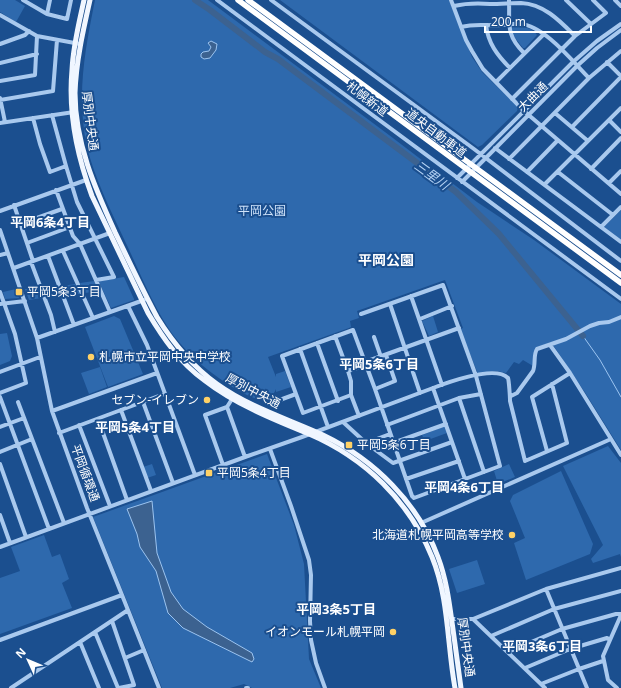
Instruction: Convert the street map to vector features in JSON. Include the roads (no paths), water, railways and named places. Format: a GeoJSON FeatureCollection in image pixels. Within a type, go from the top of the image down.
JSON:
{"type":"FeatureCollection","features":[{"type":"Feature","properties":{"kind":"highway","name":"道央自動車道"},"geometry":{"type":"LineString","coordinates":[[238,0],[621,283]]}},
{"type":"Feature","properties":{"kind":"highway","name":"道央自動車道"},"geometry":{"type":"LineString","coordinates":[[248,0],[621,275]]}},
{"type":"Feature","properties":{"kind":"main road","name":"厚別中央通"},"geometry":{"type":"LineString","coordinates":[[78,44],[84,0]]}},
{"type":"Feature","properties":{"kind":"main road","name":"厚別中央通"},"geometry":{"type":"LineString","coordinates":[[90,0],[72,69],[78,151],[86,180],[110,233],[145,300],[174,343],[206,376],[245,400],[315,432],[357,454],[378,471],[404,497],[421,523],[438,557],[445,581],[452,619],[461,688]]}},
{"type":"Feature","properties":{"kind":"main road","name":"厚別中央通"},"geometry":{"type":"LineString","coordinates":[[74,112],[91,178],[102,206],[158,330],[176,354],[203,380],[232,399],[250,409],[309,434],[351,457],[377,477],[402,504],[420,531],[433,558],[439,579],[446,618],[455,688]]}},
{"type":"Feature","properties":{"kind":"street"},"geometry":{"type":"LineString","coordinates":[[23,0],[29,2],[47,14],[67,19],[71,0]]}},
{"type":"Feature","properties":{"kind":"street"},"geometry":{"type":"LineString","coordinates":[[47,14],[50,0]]}},
{"type":"Feature","properties":{"kind":"street","name":"札幌新道"},"geometry":{"type":"LineString","coordinates":[[217,0],[621,299]]}},
{"type":"Feature","properties":{"kind":"street","name":"札幌新道"},"geometry":{"type":"LineString","coordinates":[[271,0],[481,154],[621,261]]}},
{"type":"Feature","properties":{"kind":"street"},"geometry":{"type":"LineString","coordinates":[[451,0],[466,40],[477,61],[524,111],[621,194]]}},
{"type":"Feature","properties":{"kind":"street"},"geometry":{"type":"LineString","coordinates":[[532,5],[535,0]]}},
{"type":"Feature","properties":{"kind":"street"},"geometry":{"type":"LineString","coordinates":[[566,0],[591,24]]}},
{"type":"Feature","properties":{"kind":"street"},"geometry":{"type":"LineString","coordinates":[[512,98],[576,36],[606,13],[593,0]]}},
{"type":"Feature","properties":{"kind":"street"},"geometry":{"type":"LineString","coordinates":[[615,0],[621,6]]}},
{"type":"Feature","properties":{"kind":"street"},"geometry":{"type":"LineString","coordinates":[[454,6],[467,3],[509,2],[532,5],[549,12],[576,36]]}},
{"type":"Feature","properties":{"kind":"street"},"geometry":{"type":"LineString","coordinates":[[509,2],[508,25],[511,36],[524,54]]}},
{"type":"Feature","properties":{"kind":"street"},"geometry":{"type":"LineString","coordinates":[[0,15],[37,36],[78,44]]}},
{"type":"Feature","properties":{"kind":"street"},"geometry":{"type":"LineString","coordinates":[[0,22],[5,18]]}},
{"type":"Feature","properties":{"kind":"street"},"geometry":{"type":"LineString","coordinates":[[461,27],[473,24],[520,24],[534,27],[544,34],[589,78]]}},
{"type":"Feature","properties":{"kind":"street","name":"大曲通"},"geometry":{"type":"LineString","coordinates":[[457,178],[573,62],[596,41],[621,24]]}},
{"type":"Feature","properties":{"kind":"street"},"geometry":{"type":"LineString","coordinates":[[486,25],[486,33],[490,43],[497,55],[510,68]]}},
{"type":"Feature","properties":{"kind":"street","name":"大曲通"},"geometry":{"type":"LineString","coordinates":[[462,182],[577,66],[596,48],[621,30]]}},
{"type":"Feature","properties":{"kind":"street"},"geometry":{"type":"LineString","coordinates":[[0,44],[25,35],[29,31]]}},
{"type":"Feature","properties":{"kind":"street"},"geometry":{"type":"LineString","coordinates":[[496,82],[544,34]]}},
{"type":"Feature","properties":{"kind":"street"},"geometry":{"type":"LineString","coordinates":[[0,81],[35,75],[37,36]]}},
{"type":"Feature","properties":{"kind":"street"},"geometry":{"type":"LineString","coordinates":[[5,122],[0,99],[53,91],[57,40]]}},
{"type":"Feature","properties":{"kind":"street"},"geometry":{"type":"LineString","coordinates":[[509,158],[589,78],[621,52]]}},
{"type":"Feature","properties":{"kind":"street"},"geometry":{"type":"LineString","coordinates":[[0,63],[37,54]]}},
{"type":"Feature","properties":{"kind":"street"},"geometry":{"type":"LineString","coordinates":[[572,127],[621,77],[607,62]]}},
{"type":"Feature","properties":{"kind":"street"},"geometry":{"type":"LineString","coordinates":[[545,184],[621,108]]}},
{"type":"Feature","properties":{"kind":"street"},"geometry":{"type":"LineString","coordinates":[[0,123],[74,112]]}},
{"type":"Feature","properties":{"kind":"street"},"geometry":{"type":"LineString","coordinates":[[555,113],[588,141]]}},
{"type":"Feature","properties":{"kind":"street"},"geometry":{"type":"LineString","coordinates":[[52,115],[78,202],[114,277],[96,280]]}},
{"type":"Feature","properties":{"kind":"street"},"geometry":{"type":"LineString","coordinates":[[33,118],[50,172],[66,166]]}},
{"type":"Feature","properties":{"kind":"street"},"geometry":{"type":"LineString","coordinates":[[609,120],[621,132]]}},
{"type":"Feature","properties":{"kind":"street"},"geometry":{"type":"LineString","coordinates":[[591,169],[621,138]]}},
{"type":"Feature","properties":{"kind":"street"},"geometry":{"type":"LineString","coordinates":[[527,172],[558,140]]}},
{"type":"Feature","properties":{"kind":"street"},"geometry":{"type":"LineString","coordinates":[[495,148],[621,242]]}},
{"type":"Feature","properties":{"kind":"street"},"geometry":{"type":"LineString","coordinates":[[609,183],[621,171]]}},
{"type":"Feature","properties":{"kind":"street"},"geometry":{"type":"LineString","coordinates":[[558,172],[613,215]]}},
{"type":"Feature","properties":{"kind":"street"},"geometry":{"type":"LineString","coordinates":[[0,211],[86,180]]}},
{"type":"Feature","properties":{"kind":"street"},"geometry":{"type":"LineString","coordinates":[[56,190],[73,236],[80,244],[110,312]]}},
{"type":"Feature","properties":{"kind":"street"},"geometry":{"type":"LineString","coordinates":[[14,205],[51,315],[55,332]]}},
{"type":"Feature","properties":{"kind":"street"},"geometry":{"type":"LineString","coordinates":[[601,227],[621,207]]}},
{"type":"Feature","properties":{"kind":"street"},"geometry":{"type":"LineString","coordinates":[[20,224],[62,208]]}},
{"type":"Feature","properties":{"kind":"street"},"geometry":{"type":"LineString","coordinates":[[27,243],[70,227]]}},
{"type":"Feature","properties":{"kind":"street","name":"平岡循環通"},"geometry":{"type":"LineString","coordinates":[[0,230],[37,338],[52,411],[59,433],[89,514],[159,688]]}},
{"type":"Feature","properties":{"kind":"street"},"geometry":{"type":"LineString","coordinates":[[14,268],[110,233]]}},
{"type":"Feature","properties":{"kind":"street"},"geometry":{"type":"LineString","coordinates":[[63,251],[93,318]]}},
{"type":"Feature","properties":{"kind":"street"},"geometry":{"type":"LineString","coordinates":[[0,256],[8,253]]}},
{"type":"Feature","properties":{"kind":"street"},"geometry":{"type":"LineString","coordinates":[[48,256],[74,325]]}},
{"type":"Feature","properties":{"kind":"street"},"geometry":{"type":"LineString","coordinates":[[352,395],[303,414],[282,356],[353,330],[414,498],[500,466],[476,376],[443,284],[361,314]]}},
{"type":"Feature","properties":{"kind":"street"},"geometry":{"type":"LineString","coordinates":[[0,292],[2,304],[15,334],[26,383],[0,393]]}},
{"type":"Feature","properties":{"kind":"street"},"geometry":{"type":"LineString","coordinates":[[412,296],[442,385]]}},
{"type":"Feature","properties":{"kind":"street"},"geometry":{"type":"LineString","coordinates":[[37,338],[145,300]]}},
{"type":"Feature","properties":{"kind":"street"},"geometry":{"type":"LineString","coordinates":[[2,304],[25,301]]}},
{"type":"Feature","properties":{"kind":"street"},"geometry":{"type":"LineString","coordinates":[[390,304],[420,393]]}},
{"type":"Feature","properties":{"kind":"street"},"geometry":{"type":"LineString","coordinates":[[128,306],[147,345],[194,475]]}},
{"type":"Feature","properties":{"kind":"street"},"geometry":{"type":"LineString","coordinates":[[420,319],[452,306]]}},
{"type":"Feature","properties":{"kind":"street"},"geometry":{"type":"LineString","coordinates":[[511,396],[517,393],[533,371],[535,367],[535,351],[573,336],[599,322],[608,322],[621,317]]}},
{"type":"Feature","properties":{"kind":"street"},"geometry":{"type":"LineString","coordinates":[[348,371],[459,328]]}},
{"type":"Feature","properties":{"kind":"street"},"geometry":{"type":"LineString","coordinates":[[335,336],[348,371],[351,381],[352,395],[359,416]]}},
{"type":"Feature","properties":{"kind":"street"},"geometry":{"type":"LineString","coordinates":[[374,337],[381,357]]}},
{"type":"Feature","properties":{"kind":"street"},"geometry":{"type":"LineString","coordinates":[[317,343],[338,400]]}},
{"type":"Feature","properties":{"kind":"street"},"geometry":{"type":"LineString","coordinates":[[550,345],[570,373],[621,455]]}},
{"type":"Feature","properties":{"kind":"street"},"geometry":{"type":"LineString","coordinates":[[300,349],[328,427]]}},
{"type":"Feature","properties":{"kind":"street"},"geometry":{"type":"LineString","coordinates":[[375,389],[395,381],[386,355]]}},
{"type":"Feature","properties":{"kind":"street"},"geometry":{"type":"LineString","coordinates":[[0,372],[40,357]]}},
{"type":"Feature","properties":{"kind":"street"},"geometry":{"type":"LineString","coordinates":[[0,547],[433,388],[476,376],[496,373],[503,374],[508,378],[508,390],[511,396],[510,401],[525,461],[567,443],[552,384]]}},
{"type":"Feature","properties":{"kind":"street"},"geometry":{"type":"LineString","coordinates":[[547,451],[532,397],[570,373]]}},
{"type":"Feature","properties":{"kind":"street"},"geometry":{"type":"LineString","coordinates":[[52,411],[157,374]]}},
{"type":"Feature","properties":{"kind":"street"},"geometry":{"type":"LineString","coordinates":[[433,388],[465,479]]}},
{"type":"Feature","properties":{"kind":"street"},"geometry":{"type":"LineString","coordinates":[[59,433],[164,394]]}},
{"type":"Feature","properties":{"kind":"street"},"geometry":{"type":"LineString","coordinates":[[277,401],[296,394]]}},
{"type":"Feature","properties":{"kind":"street"},"geometry":{"type":"LineString","coordinates":[[387,425],[459,398],[481,394]]}},
{"type":"Feature","properties":{"kind":"street"},"geometry":{"type":"LineString","coordinates":[[0,397],[49,529]]}},
{"type":"Feature","properties":{"kind":"street"},"geometry":{"type":"LineString","coordinates":[[459,398],[484,472]]}},
{"type":"Feature","properties":{"kind":"street"},"geometry":{"type":"LineString","coordinates":[[223,465],[205,415],[227,407],[232,399]]}},
{"type":"Feature","properties":{"kind":"street"},"geometry":{"type":"LineString","coordinates":[[18,402],[64,523]]}},
{"type":"Feature","properties":{"kind":"street"},"geometry":{"type":"LineString","coordinates":[[143,402],[173,483]]}},
{"type":"Feature","properties":{"kind":"street"},"geometry":{"type":"LineString","coordinates":[[227,407],[245,457]]}},
{"type":"Feature","properties":{"kind":"street"},"geometry":{"type":"LineString","coordinates":[[121,410],[150,491]]}},
{"type":"Feature","properties":{"kind":"street"},"geometry":{"type":"LineString","coordinates":[[0,427],[24,418]]}},
{"type":"Feature","properties":{"kind":"street"},"geometry":{"type":"LineString","coordinates":[[98,419],[127,500]]}},
{"type":"Feature","properties":{"kind":"street"},"geometry":{"type":"LineString","coordinates":[[343,422],[393,463],[452,442]]}},
{"type":"Feature","properties":{"kind":"street"},"geometry":{"type":"LineString","coordinates":[[393,443],[446,424]]}},
{"type":"Feature","properties":{"kind":"street"},"geometry":{"type":"LineString","coordinates":[[79,425],[110,506]]}},
{"type":"Feature","properties":{"kind":"street"},"geometry":{"type":"LineString","coordinates":[[366,442],[390,434]]}},
{"type":"Feature","properties":{"kind":"street"},"geometry":{"type":"LineString","coordinates":[[0,452],[32,439]]}},
{"type":"Feature","properties":{"kind":"street"},"geometry":{"type":"LineString","coordinates":[[421,523],[611,439]]}},
{"type":"Feature","properties":{"kind":"street"},"geometry":{"type":"LineString","coordinates":[[270,449],[309,560],[311,575],[311,640],[324,688]]}},
{"type":"Feature","properties":{"kind":"street"},"geometry":{"type":"LineString","coordinates":[[406,479],[459,461]]}},
{"type":"Feature","properties":{"kind":"street"},"geometry":{"type":"LineString","coordinates":[[0,464],[26,537]]}},
{"type":"Feature","properties":{"kind":"street"},"geometry":{"type":"LineString","coordinates":[[0,515],[10,543]]}},
{"type":"Feature","properties":{"kind":"street"},"geometry":{"type":"LineString","coordinates":[[452,619],[473,619],[546,589],[621,568]]}},
{"type":"Feature","properties":{"kind":"street"},"geometry":{"type":"LineString","coordinates":[[546,589],[587,688]]}},
{"type":"Feature","properties":{"kind":"street"},"geometry":{"type":"LineString","coordinates":[[491,636],[554,609],[621,591]]}},
{"type":"Feature","properties":{"kind":"street"},"geometry":{"type":"LineString","coordinates":[[0,640],[122,595]]}},
{"type":"Feature","properties":{"kind":"street"},"geometry":{"type":"LineString","coordinates":[[11,688],[128,610]]}},
{"type":"Feature","properties":{"kind":"street"},"geometry":{"type":"LineString","coordinates":[[508,652],[562,629],[616,614],[621,615],[603,656],[608,680],[617,688]]}},
{"type":"Feature","properties":{"kind":"street"},"geometry":{"type":"LineString","coordinates":[[473,619],[543,686],[579,669],[603,661]]}},
{"type":"Feature","properties":{"kind":"street"},"geometry":{"type":"LineString","coordinates":[[95,632],[119,688],[134,685],[112,621]]}},
{"type":"Feature","properties":{"kind":"street"},"geometry":{"type":"LineString","coordinates":[[525,668],[570,648],[607,638],[610,640]]}},
{"type":"Feature","properties":{"kind":"street"},"geometry":{"type":"LineString","coordinates":[[80,642],[99,688]]}},
{"type":"Feature","properties":{"kind":"street"},"geometry":{"type":"LineString","coordinates":[[125,658],[144,650]]}},
{"type":"Feature","properties":{"kind":"waterway","name":"三里川"},"geometry":{"type":"LineString","coordinates":[[195,0],[265,52],[278,59],[456,192],[499,234],[583,336]]}},
{"type":"Feature","properties":{"kind":"waterway","name":"三里川"},"geometry":{"type":"LineString","coordinates":[[583,336],[600,360],[621,397]]}},
{"type":"Feature","properties":{"kind":"place","name":"平岡5条3丁目"},"geometry":{"type":"Point","coordinates":[19,292]}},
{"type":"Feature","properties":{"kind":"place","name":"札幌市立平岡中央中学校"},"geometry":{"type":"Point","coordinates":[91,357]}},
{"type":"Feature","properties":{"kind":"place","name":"セブン-イレブン"},"geometry":{"type":"Point","coordinates":[207,400]}},
{"type":"Feature","properties":{"kind":"place","name":"平岡5条6丁目"},"geometry":{"type":"Point","coordinates":[349,445]}},
{"type":"Feature","properties":{"kind":"place","name":"平岡5条4丁目"},"geometry":{"type":"Point","coordinates":[209,473]}},
{"type":"Feature","properties":{"kind":"place","name":"北海道札幌平岡高等学校"},"geometry":{"type":"Point","coordinates":[512,535]}},
{"type":"Feature","properties":{"kind":"place","name":"イオンモール札幌平岡"},"geometry":{"type":"Point","coordinates":[393,632]}},
{"type":"Feature","properties":{"kind":"district","name":"平岡6条4丁目"},"geometry":{"type":"Point","coordinates":[50,222]}},
{"type":"Feature","properties":{"kind":"district","name":"平岡公園"},"geometry":{"type":"Point","coordinates":[386,260]}},
{"type":"Feature","properties":{"kind":"district","name":"平岡5条6丁目"},"geometry":{"type":"Point","coordinates":[379,364]}},
{"type":"Feature","properties":{"kind":"district","name":"平岡5条4丁目"},"geometry":{"type":"Point","coordinates":[135,427]}},
{"type":"Feature","properties":{"kind":"district","name":"平岡4条6丁目"},"geometry":{"type":"Point","coordinates":[464,487]}},
{"type":"Feature","properties":{"kind":"district","name":"平岡3条5丁目"},"geometry":{"type":"Point","coordinates":[336,609]}},
{"type":"Feature","properties":{"kind":"district","name":"平岡3条6丁目"},"geometry":{"type":"Point","coordinates":[542,646]}}]}
